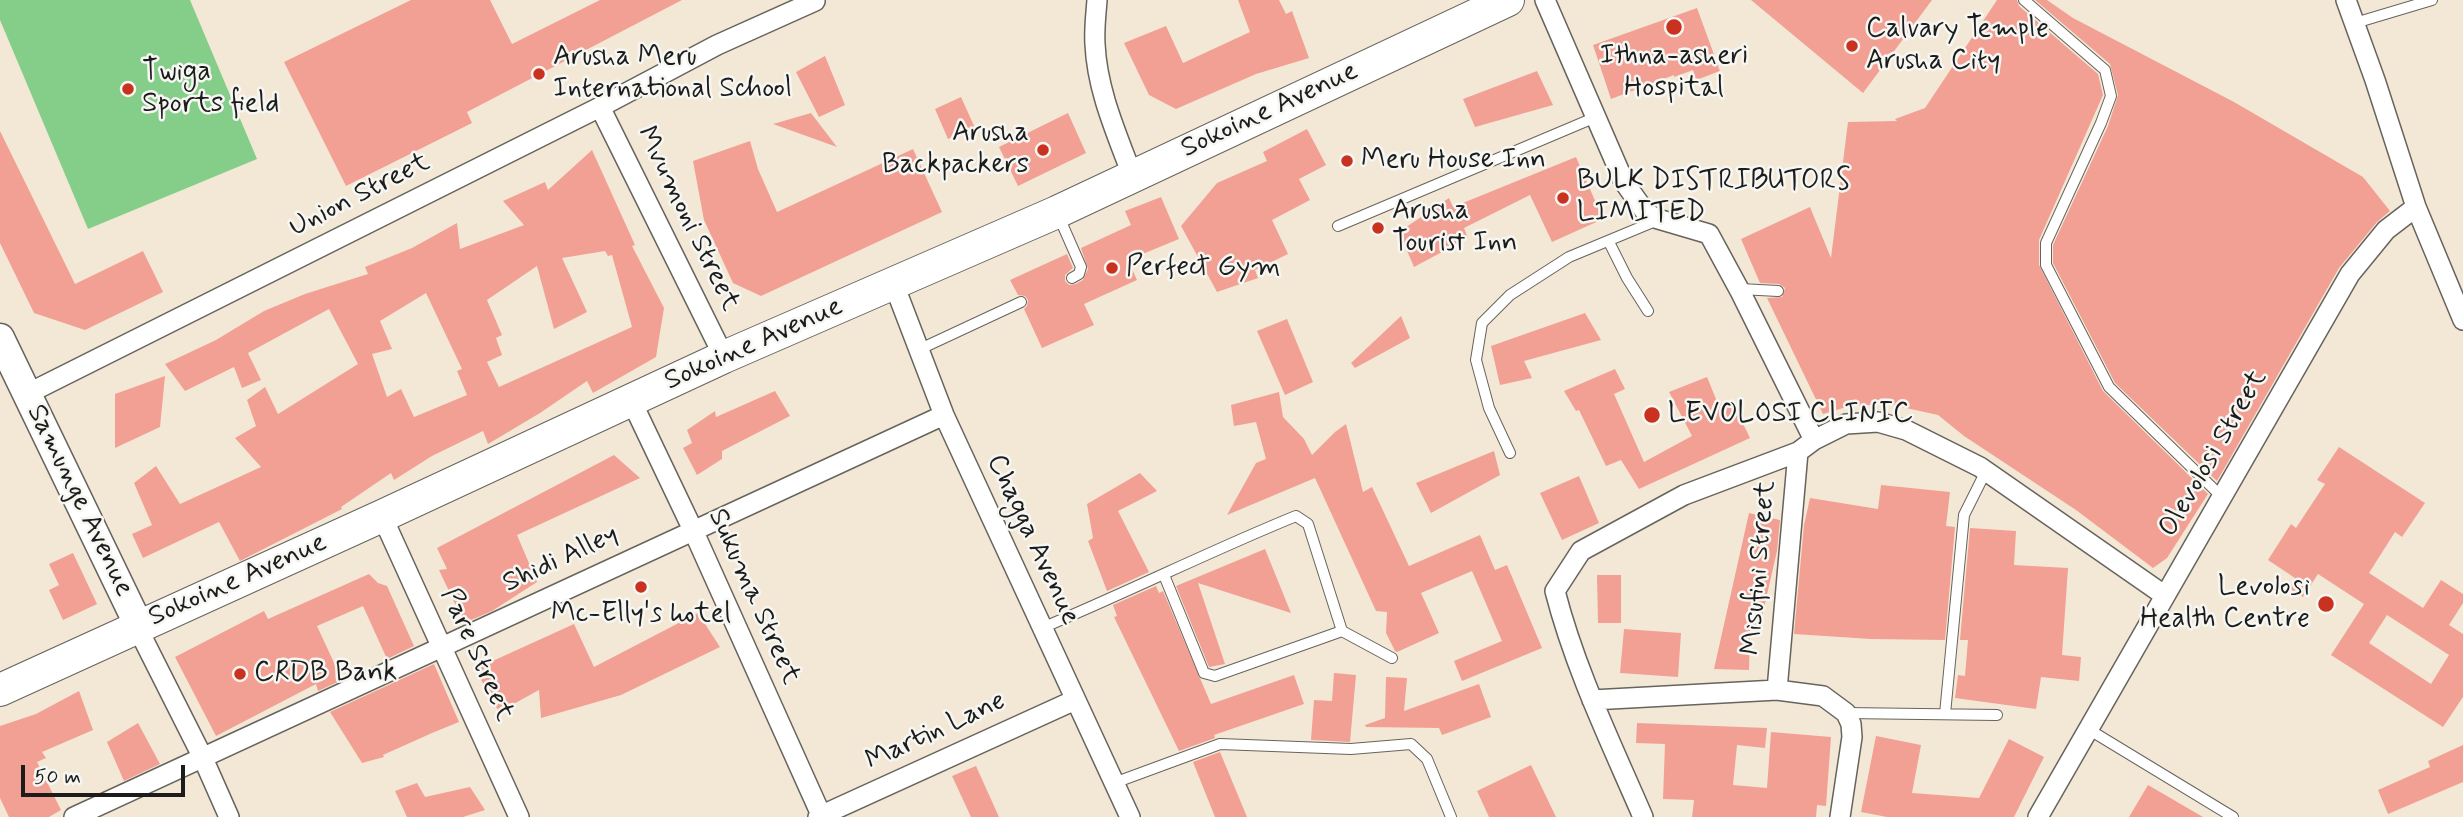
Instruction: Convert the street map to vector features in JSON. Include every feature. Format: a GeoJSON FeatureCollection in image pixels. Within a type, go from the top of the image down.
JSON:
{"type":"FeatureCollection","features":[{"type":"Feature","properties":{"kind":"main road","name":"Sokoine Avenue"},"geometry":{"type":"LineString","coordinates":[[0,690],[724,356],[1057,212],[1508,0]]}},
{"type":"Feature","properties":{"kind":"street","name":"Union Street"},"geometry":{"type":"LineString","coordinates":[[27,394],[600,107],[717,45],[815,0]]}},
{"type":"Feature","properties":{"kind":"street"},"geometry":{"type":"LineString","coordinates":[[1097,0],[1095,43],[1099,78],[1132,175]]}},
{"type":"Feature","properties":{"kind":"street"},"geometry":{"type":"LineString","coordinates":[[1545,0],[1624,182],[1646,213],[1709,234],[1739,289],[1806,446]]}},
{"type":"Feature","properties":{"kind":"street"},"geometry":{"type":"LineString","coordinates":[[2346,0],[2416,207],[2463,320]]}},
{"type":"Feature","properties":{"kind":"street","name":"Mvumoni Street"},"geometry":{"type":"LineString","coordinates":[[600,107],[724,356]]}},
{"type":"Feature","properties":{"kind":"street","name":"Olevolosi Street"},"geometry":{"type":"LineString","coordinates":[[2038,817],[2350,274],[2386,230],[2416,207]]}},
{"type":"Feature","properties":{"kind":"street","name":"Chagga Avenue"},"geometry":{"type":"LineString","coordinates":[[893,282],[944,415],[1130,817]]}},
{"type":"Feature","properties":{"kind":"street","name":"Samunge Avenue"},"geometry":{"type":"LineString","coordinates":[[0,338],[138,626]]}},
{"type":"Feature","properties":{"kind":"street","name":"Sukuma Street"},"geometry":{"type":"LineString","coordinates":[[631,400],[693,530],[821,817]]}},
{"type":"Feature","properties":{"kind":"street","name":"Shidi Alley"},"geometry":{"type":"LineString","coordinates":[[74,817],[944,415]]}},
{"type":"Feature","properties":{"kind":"street"},"geometry":{"type":"LineString","coordinates":[[1643,817],[1592,700],[1555,591],[1581,551],[1684,495],[1806,446],[1846,424],[1878,422],[1906,430],[1945,448],[1986,471],[2164,595]]}},
{"type":"Feature","properties":{"kind":"street","name":"Misufini Street"},"geometry":{"type":"LineString","coordinates":[[1777,690],[1806,446]]}},
{"type":"Feature","properties":{"kind":"street","name":"Pare Street"},"geometry":{"type":"LineString","coordinates":[[382,516],[519,817]]}},
{"type":"Feature","properties":{"kind":"street"},"geometry":{"type":"LineString","coordinates":[[138,626],[229,817]]}},
{"type":"Feature","properties":{"kind":"street"},"geometry":{"type":"LineString","coordinates":[[1592,700],[1777,690],[1823,696],[1846,713],[1851,724],[1852,737],[1840,817]]}},
{"type":"Feature","properties":{"kind":"street","name":"Martin Lane"},"geometry":{"type":"LineString","coordinates":[[821,817],[1075,700]]}},
{"type":"Feature","properties":{"kind":"lane"},"geometry":{"type":"LineString","coordinates":[[2024,0],[2105,70],[2111,96],[2046,243],[2046,265],[2109,387],[2221,496]]}},
{"type":"Feature","properties":{"kind":"lane"},"geometry":{"type":"LineString","coordinates":[[2355,23],[2432,0]]}},
{"type":"Feature","properties":{"kind":"lane"},"geometry":{"type":"LineString","coordinates":[[1338,226],[1597,117]]}},
{"type":"Feature","properties":{"kind":"lane"},"geometry":{"type":"LineString","coordinates":[[1057,212],[1081,267],[1079,274],[1072,278]]}},
{"type":"Feature","properties":{"kind":"lane"},"geometry":{"type":"LineString","coordinates":[[1510,453],[1489,408],[1476,360],[1482,323],[1510,295],[1569,257],[1658,219]]}},
{"type":"Feature","properties":{"kind":"lane"},"geometry":{"type":"LineString","coordinates":[[1609,242],[1648,311]]}},
{"type":"Feature","properties":{"kind":"lane"},"geometry":{"type":"LineString","coordinates":[[1739,289],[1778,291]]}},
{"type":"Feature","properties":{"kind":"lane"},"geometry":{"type":"LineString","coordinates":[[917,350],[1021,302]]}},
{"type":"Feature","properties":{"kind":"lane"},"geometry":{"type":"LineString","coordinates":[[1945,714],[1964,515],[1986,471]]}},
{"type":"Feature","properties":{"kind":"lane"},"geometry":{"type":"LineString","coordinates":[[1042,628],[1296,516],[1308,523],[1342,631],[1392,658]]}},
{"type":"Feature","properties":{"kind":"lane"},"geometry":{"type":"LineString","coordinates":[[1164,575],[1203,673],[1215,676],[1342,631]]}},
{"type":"Feature","properties":{"kind":"lane"},"geometry":{"type":"LineString","coordinates":[[1846,713],[1997,715]]}},
{"type":"Feature","properties":{"kind":"lane"},"geometry":{"type":"LineString","coordinates":[[2088,729],[2233,817]]}},
{"type":"Feature","properties":{"kind":"lane"},"geometry":{"type":"LineString","coordinates":[[1114,783],[1220,744],[1351,749],[1411,744],[1427,759],[1451,817]]}},
{"type":"Feature","properties":{"kind":"green space","name":"Twiga Sports field"},"geometry":{"type":"Polygon","coordinates":[[[0,0],[190,0],[257,159],[88,229],[0,20],[0,0]]]}},
{"type":"Feature","properties":{"kind":"building"},"geometry":{"type":"Polygon","coordinates":[[[411,0],[490,0],[512,44],[600,0],[682,0],[467,112],[472,123],[346,186],[284,62],[411,0]]]}},
{"type":"Feature","properties":{"kind":"building"},"geometry":{"type":"Polygon","coordinates":[[[1238,0],[1279,0],[1286,14],[1292,11],[1309,58],[1256,74],[1176,109],[1149,95],[1124,43],[1166,26],[1183,63],[1250,32],[1238,0]]]}},
{"type":"Feature","properties":{"kind":"building","name":"Calvary Temple Arusha City"},"geometry":{"type":"Polygon","coordinates":[[[1751,0],[1932,0],[1863,93],[1751,0]]]}},
{"type":"Feature","properties":{"kind":"building"},"geometry":{"type":"Polygon","coordinates":[[[1997,0],[2017,0],[2019,6],[2098,74],[2103,95],[2039,240],[2039,265],[2103,391],[2208,494],[2167,558],[2153,568],[2076,510],[1964,436],[1938,415],[1888,404],[1850,406],[1823,414],[1767,298],[1782,297],[1785,288],[1779,284],[1760,283],[1741,239],[1810,207],[1831,258],[1848,122],[1897,121],[1895,119],[1925,108],[1997,0]]]}},
{"type":"Feature","properties":{"kind":"building"},"geometry":{"type":"Polygon","coordinates":[[[2035,0],[2047,0],[2073,18],[2234,102],[2363,177],[2390,211],[2377,222],[2339,268],[2217,481],[2115,383],[2053,263],[2053,245],[2108,126],[2118,95],[2110,64],[2035,0]]]}},
{"type":"Feature","properties":{"kind":"building","name":"Ithna-asheri Hospital"},"geometry":{"type":"Polygon","coordinates":[[[1697,8],[1720,71],[1696,80],[1693,70],[1611,99],[1593,45],[1697,8]]]}},
{"type":"Feature","properties":{"kind":"building"},"geometry":{"type":"Polygon","coordinates":[[[825,56],[845,105],[819,117],[796,72],[825,56]]]}},
{"type":"Feature","properties":{"kind":"building"},"geometry":{"type":"Polygon","coordinates":[[[1537,71],[1553,105],[1475,127],[1463,99],[1537,71]]]}},
{"type":"Feature","properties":{"kind":"building"},"geometry":{"type":"Polygon","coordinates":[[[961,97],[975,128],[948,139],[935,109],[961,97]]]}},
{"type":"Feature","properties":{"kind":"building"},"geometry":{"type":"Polygon","coordinates":[[[811,113],[837,147],[773,124],[811,113]]]}},
{"type":"Feature","properties":{"kind":"building","name":"Arusha Backpackers"},"geometry":{"type":"Polygon","coordinates":[[[1068,113],[1086,153],[1018,186],[999,147],[1068,113]]]}},
{"type":"Feature","properties":{"kind":"building"},"geometry":{"type":"Polygon","coordinates":[[[1307,129],[1326,165],[1299,179],[1310,200],[1272,220],[1288,254],[1255,270],[1258,278],[1217,292],[1181,226],[1217,183],[1267,161],[1263,152],[1307,129]]]}},
{"type":"Feature","properties":{"kind":"building"},"geometry":{"type":"Polygon","coordinates":[[[0,131],[75,284],[143,251],[163,292],[85,330],[34,313],[0,243],[0,131]]]}},
{"type":"Feature","properties":{"kind":"building"},"geometry":{"type":"Polygon","coordinates":[[[750,141],[758,169],[777,212],[913,149],[942,212],[761,296],[733,283],[704,220],[693,161],[750,141]]]}},
{"type":"Feature","properties":{"kind":"building"},"geometry":{"type":"Polygon","coordinates":[[[592,150],[635,245],[632,246],[664,308],[656,357],[593,393],[587,381],[488,444],[483,431],[432,456],[394,480],[391,473],[341,507],[342,509],[240,561],[219,522],[143,558],[132,534],[152,525],[134,483],[156,466],[180,504],[261,467],[235,438],[256,426],[247,400],[265,387],[278,414],[358,364],[329,309],[248,353],[261,380],[242,388],[234,367],[185,391],[165,364],[216,340],[264,311],[305,294],[368,274],[365,267],[412,248],[457,223],[460,249],[524,225],[503,201],[545,182],[548,190],[592,150]],[[605,251],[562,258],[587,312],[554,329],[537,266],[487,300],[502,335],[496,338],[502,355],[487,362],[499,387],[632,327],[612,255],[608,256],[605,251]],[[426,293],[380,321],[392,349],[372,354],[387,397],[401,389],[414,417],[467,395],[457,371],[462,369],[426,293]]]}},
{"type":"Feature","properties":{"kind":"building","name":"BULK DISTRIBUTORS LIMITED"},"geometry":{"type":"Polygon","coordinates":[[[1576,157],[1603,219],[1552,242],[1530,195],[1464,228],[1468,238],[1414,267],[1399,232],[1449,198],[1453,207],[1576,157]]]}},
{"type":"Feature","properties":{"kind":"building"},"geometry":{"type":"Polygon","coordinates":[[[1161,197],[1179,239],[1128,260],[1137,280],[1084,304],[1094,325],[1042,348],[1024,309],[1028,300],[1025,296],[1018,295],[1010,280],[1067,254],[1073,268],[1065,275],[1065,281],[1069,285],[1076,284],[1083,280],[1088,269],[1081,248],[1131,225],[1125,211],[1161,197]]]}},
{"type":"Feature","properties":{"kind":"building"},"geometry":{"type":"Polygon","coordinates":[[[1585,313],[1601,340],[1524,361],[1532,378],[1500,385],[1491,346],[1585,313]]]}},
{"type":"Feature","properties":{"kind":"building"},"geometry":{"type":"Polygon","coordinates":[[[1401,316],[1410,338],[1355,368],[1351,363],[1401,316]]]}},
{"type":"Feature","properties":{"kind":"building"},"geometry":{"type":"Polygon","coordinates":[[[1287,319],[1313,382],[1285,395],[1257,331],[1287,319]]]}},
{"type":"Feature","properties":{"kind":"building"},"geometry":{"type":"Polygon","coordinates":[[[1615,369],[1625,389],[1614,394],[1644,462],[1692,436],[1669,392],[1707,377],[1718,404],[1732,401],[1750,438],[1639,489],[1621,460],[1606,466],[1579,410],[1576,411],[1564,391],[1615,369]]]}},
{"type":"Feature","properties":{"kind":"building"},"geometry":{"type":"Polygon","coordinates":[[[165,376],[160,427],[115,448],[115,394],[165,376]]]}},
{"type":"Feature","properties":{"kind":"building"},"geometry":{"type":"Polygon","coordinates":[[[775,391],[790,416],[722,451],[722,459],[697,475],[683,448],[692,443],[687,430],[715,411],[716,417],[775,391]]]}},
{"type":"Feature","properties":{"kind":"building"},"geometry":{"type":"Polygon","coordinates":[[[1279,392],[1283,417],[1304,439],[1312,455],[1346,424],[1363,492],[1372,487],[1409,566],[1480,535],[1495,570],[1507,565],[1542,648],[1462,681],[1454,661],[1502,641],[1472,571],[1421,593],[1439,633],[1395,651],[1386,633],[1387,612],[1376,611],[1315,478],[1227,515],[1256,463],[1266,459],[1256,422],[1234,426],[1231,405],[1279,392]]]}},
{"type":"Feature","properties":{"kind":"building"},"geometry":{"type":"Polygon","coordinates":[[[2339,447],[2425,503],[2402,537],[2395,532],[2369,573],[2423,608],[2441,580],[2463,594],[2463,603],[2449,625],[2463,634],[2463,697],[2443,727],[2331,655],[2364,604],[2318,574],[2303,597],[2289,588],[2295,578],[2268,560],[2291,524],[2296,528],[2325,484],[2317,480],[2339,447]],[[2387,615],[2369,643],[2431,684],[2449,655],[2387,615]]]}},
{"type":"Feature","properties":{"kind":"building"},"geometry":{"type":"Polygon","coordinates":[[[1494,451],[1500,475],[1431,513],[1416,483],[1494,451]]]}},
{"type":"Feature","properties":{"kind":"building"},"geometry":{"type":"Polygon","coordinates":[[[614,455],[640,478],[517,535],[537,582],[492,611],[464,623],[439,570],[447,569],[437,548],[614,455]]]}},
{"type":"Feature","properties":{"kind":"building"},"geometry":{"type":"Polygon","coordinates":[[[1140,473],[1157,491],[1118,511],[1149,572],[1107,591],[1088,541],[1093,538],[1087,504],[1140,473]]]}},
{"type":"Feature","properties":{"kind":"building"},"geometry":{"type":"Polygon","coordinates":[[[1579,476],[1599,523],[1562,540],[1540,493],[1579,476]]]}},
{"type":"Feature","properties":{"kind":"building"},"geometry":{"type":"Polygon","coordinates":[[[1881,485],[1950,492],[1946,526],[1955,527],[1945,640],[1794,634],[1804,525],[1810,498],[1878,509],[1881,485]]]}},
{"type":"Feature","properties":{"kind":"building"},"geometry":{"type":"Polygon","coordinates":[[[1749,513],[1780,520],[1777,551],[1758,634],[1750,632],[1749,670],[1714,669],[1749,513]]]}},
{"type":"Feature","properties":{"kind":"building"},"geometry":{"type":"Polygon","coordinates":[[[1970,528],[2016,531],[2014,565],[2068,568],[2062,655],[2081,657],[2079,681],[2041,677],[2036,709],[1955,698],[1958,675],[1965,676],[1968,640],[1960,640],[1970,528]]]}},
{"type":"Feature","properties":{"kind":"building"},"geometry":{"type":"Polygon","coordinates":[[[1265,549],[1291,613],[1198,583],[1225,664],[1209,667],[1176,586],[1265,549]]]}},
{"type":"Feature","properties":{"kind":"building"},"geometry":{"type":"Polygon","coordinates":[[[73,553],[97,604],[63,620],[49,590],[59,585],[49,564],[73,553]]]}},
{"type":"Feature","properties":{"kind":"building"},"geometry":{"type":"Polygon","coordinates":[[[369,574],[378,583],[387,586],[414,646],[387,659],[363,606],[317,626],[342,680],[318,691],[316,684],[216,736],[175,657],[264,611],[268,619],[369,574]]]}},
{"type":"Feature","properties":{"kind":"building"},"geometry":{"type":"Polygon","coordinates":[[[1597,575],[1621,575],[1621,623],[1598,623],[1597,575]]]}},
{"type":"Feature","properties":{"kind":"building"},"geometry":{"type":"Polygon","coordinates":[[[1156,586],[1159,593],[1163,591],[1211,704],[1294,675],[1304,704],[1214,735],[1215,738],[1179,751],[1114,617],[1117,616],[1113,605],[1156,586]]]}},
{"type":"Feature","properties":{"kind":"building"},"geometry":{"type":"Polygon","coordinates":[[[698,613],[720,647],[621,695],[541,718],[539,690],[499,712],[475,669],[574,624],[594,667],[698,613]]]}},
{"type":"Feature","properties":{"kind":"building"},"geometry":{"type":"Polygon","coordinates":[[[1624,629],[1681,633],[1678,677],[1620,673],[1624,629]]]}},
{"type":"Feature","properties":{"kind":"building"},"geometry":{"type":"Polygon","coordinates":[[[434,664],[459,722],[383,755],[384,757],[362,763],[330,712],[434,664]]]}},
{"type":"Feature","properties":{"kind":"building"},"geometry":{"type":"Polygon","coordinates":[[[1334,673],[1356,675],[1350,742],[1311,740],[1314,700],[1332,701],[1334,673]]]}},
{"type":"Feature","properties":{"kind":"building"},"geometry":{"type":"Polygon","coordinates":[[[1386,677],[1407,678],[1404,711],[1479,684],[1491,717],[1442,735],[1439,728],[1366,727],[1365,725],[1385,718],[1386,677]]]}},
{"type":"Feature","properties":{"kind":"building"},"geometry":{"type":"Polygon","coordinates":[[[79,691],[93,730],[42,752],[46,758],[37,762],[61,810],[49,817],[9,817],[0,798],[0,726],[36,714],[79,691]]]}},
{"type":"Feature","properties":{"kind":"building"},"geometry":{"type":"Polygon","coordinates":[[[138,723],[160,764],[124,781],[107,742],[138,723]]]}},
{"type":"Feature","properties":{"kind":"building"},"geometry":{"type":"Polygon","coordinates":[[[1637,723],[1767,728],[1765,748],[1737,745],[1733,785],[1767,788],[1771,732],[1831,737],[1826,806],[1817,805],[1816,817],[1692,817],[1694,800],[1663,799],[1665,744],[1636,743],[1637,723]]]}},
{"type":"Feature","properties":{"kind":"building"},"geometry":{"type":"Polygon","coordinates":[[[1876,736],[1921,745],[1912,793],[1979,798],[2009,739],[2044,757],[2014,817],[1887,817],[1861,812],[1876,736]]]}},
{"type":"Feature","properties":{"kind":"building"},"geometry":{"type":"Polygon","coordinates":[[[2463,745],[2463,782],[2388,814],[2378,790],[2430,767],[2428,761],[2463,745]]]}},
{"type":"Feature","properties":{"kind":"building"},"geometry":{"type":"Polygon","coordinates":[[[1220,752],[1247,817],[1215,817],[1193,762],[1220,752]]]}},
{"type":"Feature","properties":{"kind":"building"},"geometry":{"type":"Polygon","coordinates":[[[1531,765],[1556,817],[1489,817],[1477,791],[1531,765]]]}},
{"type":"Feature","properties":{"kind":"building"},"geometry":{"type":"Polygon","coordinates":[[[976,766],[999,817],[971,817],[952,776],[976,766]]]}},
{"type":"Feature","properties":{"kind":"building"},"geometry":{"type":"Polygon","coordinates":[[[417,783],[425,797],[470,787],[485,810],[463,817],[407,817],[395,791],[417,783]]]}},
{"type":"Feature","properties":{"kind":"building"},"geometry":{"type":"Polygon","coordinates":[[[2148,785],[2203,817],[2129,817],[2148,785]]]}},
{"type":"Feature","properties":{"kind":"place","name":"Ithna-asheri Hospital"},"geometry":{"type":"Point","coordinates":[1674,27]}},
{"type":"Feature","properties":{"kind":"place","name":"Calvary Temple Arusha City"},"geometry":{"type":"Point","coordinates":[1852,46]}},
{"type":"Feature","properties":{"kind":"place","name":"Arusha Meru International School"},"geometry":{"type":"Point","coordinates":[539,74]}},
{"type":"Feature","properties":{"kind":"place","name":"Twiga Sports field"},"geometry":{"type":"Point","coordinates":[128,89]}},
{"type":"Feature","properties":{"kind":"place","name":"Arusha Backpackers"},"geometry":{"type":"Point","coordinates":[1043,150]}},
{"type":"Feature","properties":{"kind":"place","name":"Meru House Inn"},"geometry":{"type":"Point","coordinates":[1347,161]}},
{"type":"Feature","properties":{"kind":"place","name":"BULK DISTRIBUTORS LIMITED"},"geometry":{"type":"Point","coordinates":[1563,198]}},
{"type":"Feature","properties":{"kind":"place","name":"Arusha Tourist Inn"},"geometry":{"type":"Point","coordinates":[1378,228]}},
{"type":"Feature","properties":{"kind":"place","name":"Perfect Gym"},"geometry":{"type":"Point","coordinates":[1112,268]}},
{"type":"Feature","properties":{"kind":"place","name":"LEVOLOSI CLINIC"},"geometry":{"type":"Point","coordinates":[1652,415]}},
{"type":"Feature","properties":{"kind":"place","name":"Mc-Elly's hotel"},"geometry":{"type":"Point","coordinates":[641,587]}},
{"type":"Feature","properties":{"kind":"place","name":"Levolosi Health Centre"},"geometry":{"type":"Point","coordinates":[2326,604]}},
{"type":"Feature","properties":{"kind":"place","name":"CRDB Bank"},"geometry":{"type":"Point","coordinates":[240,674]}}]}
